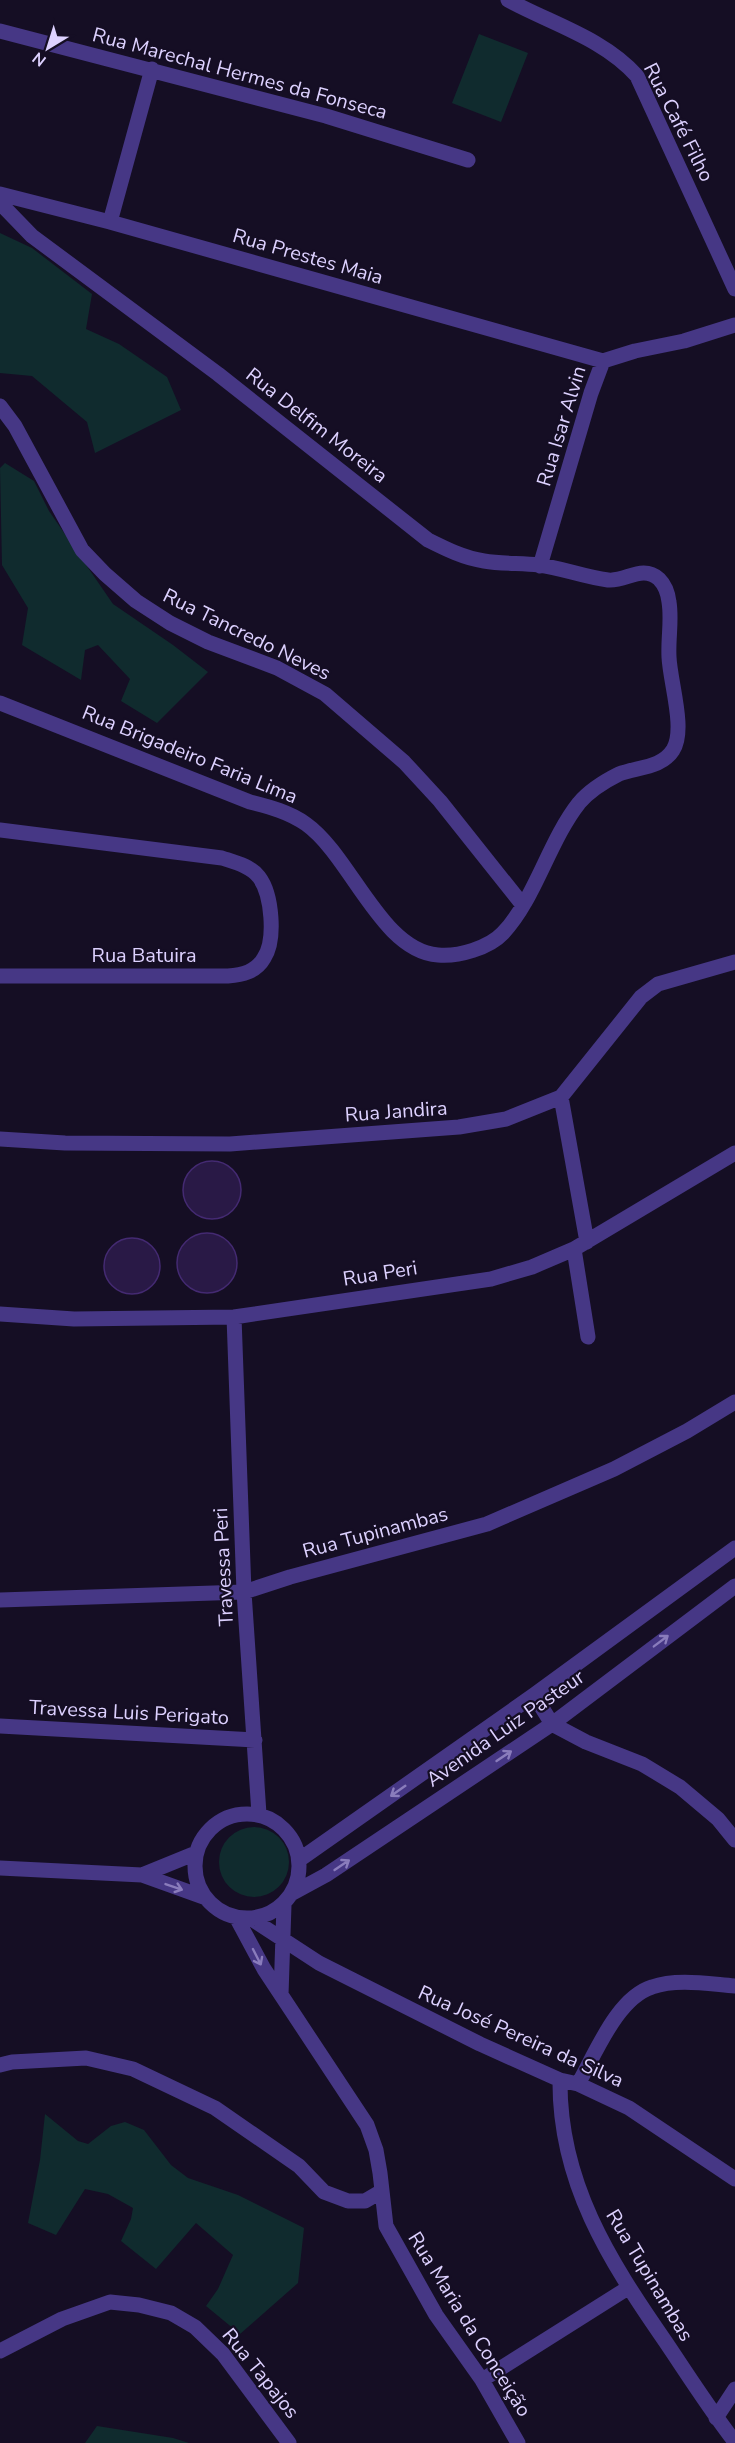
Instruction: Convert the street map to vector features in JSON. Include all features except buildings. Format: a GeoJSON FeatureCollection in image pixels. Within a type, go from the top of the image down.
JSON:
{"type":"FeatureCollection","features":[{"type":"Feature","properties":{"kind":"street","name":"Rua Café Filho"},"geometry":{"type":"LineString","coordinates":[[508,0],[605,47],[637,76],[735,289]]}},
{"type":"Feature","properties":{"kind":"street","name":"Rua Marechal Hermes da Fonseca"},"geometry":{"type":"LineString","coordinates":[[0,31],[326,116],[468,160]]}},
{"type":"Feature","properties":{"kind":"street"},"geometry":{"type":"LineString","coordinates":[[110,222],[152,69]]}},
{"type":"Feature","properties":{"kind":"street","name":"Rua Prestes Maia"},"geometry":{"type":"LineString","coordinates":[[0,194],[110,222],[603,361]]}},
{"type":"Feature","properties":{"kind":"street","name":"Rua Delfim Moreira"},"geometry":{"type":"LineString","coordinates":[[0,203],[32,236],[218,374],[428,540],[456,554],[482,561],[540,566],[588,578],[619,581],[633,573],[648,572]]}},
{"type":"Feature","properties":{"kind":"street","name":"Rua Isar Alvin"},"geometry":{"type":"LineString","coordinates":[[540,566],[591,393],[603,361],[635,351],[684,341],[735,325]]}},
{"type":"Feature","properties":{"kind":"street","name":"Rua Tancredo Neves"},"geometry":{"type":"LineString","coordinates":[[0,406],[23,440],[82,550],[105,574],[136,601],[170,623],[208,642],[277,668],[325,694],[411,770],[440,801],[522,904]]}},
{"type":"Feature","properties":{"kind":"street","name":"Rua Brigadeiro Faria Lima"},"geometry":{"type":"LineString","coordinates":[[0,703],[250,802],[282,810],[307,825],[332,850],[357,881],[378,916],[399,938],[417,951],[438,955],[451,954],[491,943],[503,933],[522,904],[579,802],[595,788],[619,774],[667,758],[674,749],[678,734],[669,656],[669,603],[667,591],[660,580],[648,572]]}},
{"type":"Feature","properties":{"kind":"street","name":"Rua Batuira"},"geometry":{"type":"LineString","coordinates":[[0,830],[222,858],[236,862],[258,875],[271,909],[270,942],[265,958],[253,970],[243,974],[228,976],[0,976]]}},
{"type":"Feature","properties":{"kind":"street","name":"Rua Jandira"},"geometry":{"type":"LineString","coordinates":[[0,1139],[65,1143],[230,1144],[459,1128],[506,1119],[561,1097],[641,997],[658,984],[735,962]]}},
{"type":"Feature","properties":{"kind":"street"},"geometry":{"type":"LineString","coordinates":[[561,1097],[581,1246],[588,1337]]}},
{"type":"Feature","properties":{"kind":"street","name":"Rua Peri"},"geometry":{"type":"LineString","coordinates":[[0,1314],[74,1318],[234,1317],[491,1278],[532,1267],[581,1246],[735,1153]]}},
{"type":"Feature","properties":{"kind":"street","name":"Travessa Peri"},"geometry":{"type":"LineString","coordinates":[[234,1317],[244,1592],[259,1814]]}},
{"type":"Feature","properties":{"kind":"street","name":"Rua Tupinambas"},"geometry":{"type":"LineString","coordinates":[[0,1600],[244,1592],[290,1577],[486,1524],[614,1469],[687,1431],[735,1402]]}},
{"type":"Feature","properties":{"kind":"street","name":"Avenida Luiz Pasteur"},"geometry":{"type":"LineString","coordinates":[[299,1860],[534,1695],[735,1548]]}},
{"type":"Feature","properties":{"kind":"street","name":"Avenida Luiz Pasteur"},"geometry":{"type":"LineString","coordinates":[[288,1900],[552,1724],[735,1586]]}},
{"type":"Feature","properties":{"kind":"street"},"geometry":{"type":"LineString","coordinates":[[534,1695],[552,1724],[586,1742],[642,1764],[680,1786],[718,1820],[735,1840]]}},
{"type":"Feature","properties":{"kind":"street","name":"Travessa Luis Perigato"},"geometry":{"type":"LineString","coordinates":[[0,1726],[255,1740]]}},
{"type":"Feature","properties":{"kind":"street"},"geometry":{"type":"LineString","coordinates":[[206,1898],[196,1879],[196,1853],[204,1835],[215,1824],[228,1816],[259,1814],[274,1821],[287,1831],[296,1845],[299,1860],[298,1878],[288,1900],[280,1966],[281,1995]]}},
{"type":"Feature","properties":{"kind":"street"},"geometry":{"type":"LineString","coordinates":[[142,1875],[196,1853]]}},
{"type":"Feature","properties":{"kind":"street"},"geometry":{"type":"LineString","coordinates":[[0,1868],[142,1875],[206,1898],[223,1912],[243,1918],[267,1915],[288,1900]]}},
{"type":"Feature","properties":{"kind":"street","name":"Rua José Pereira da Silva"},"geometry":{"type":"LineString","coordinates":[[243,1918],[319,1963],[459,2034],[560,2080],[578,2084],[628,2108],[735,2179]]}},
{"type":"Feature","properties":{"kind":"street","name":"Rua Maria da Conceição"},"geometry":{"type":"LineString","coordinates":[[243,1918],[264,1969],[367,2125],[376,2150],[386,2226],[400,2255],[436,2315],[482,2380],[518,2443]]}},
{"type":"Feature","properties":{"kind":"street"},"geometry":{"type":"LineString","coordinates":[[578,2084],[621,2009],[637,1993],[653,1986],[684,1983],[735,1986]]}},
{"type":"Feature","properties":{"kind":"street"},"geometry":{"type":"LineString","coordinates":[[0,2065],[12,2062],[86,2058],[133,2069],[215,2108],[299,2166],[324,2192],[348,2201],[365,2201],[382,2191]]}},
{"type":"Feature","properties":{"kind":"street","name":"Rua Tupinambas"},"geometry":{"type":"LineString","coordinates":[[560,2080],[560,2108],[566,2146],[592,2224],[628,2288],[735,2442]]}},
{"type":"Feature","properties":{"kind":"street"},"geometry":{"type":"LineString","coordinates":[[482,2380],[628,2288]]}},
{"type":"Feature","properties":{"kind":"street","name":"Rua Tapajos"},"geometry":{"type":"LineString","coordinates":[[0,2351],[62,2319],[110,2302],[139,2305],[171,2313],[195,2327],[223,2354],[289,2443]]}},
{"type":"Feature","properties":{"kind":"street"},"geometry":{"type":"LineString","coordinates":[[717,2418],[735,2389]]}},
{"type":"Feature","properties":{"kind":"green space"},"geometry":{"type":"Polygon","coordinates":[[[479,34],[528,53],[501,122],[452,103],[479,34]]]}},
{"type":"Feature","properties":{"kind":"green space"},"geometry":{"type":"Polygon","coordinates":[[[0,233],[32,248],[92,294],[86,329],[119,344],[167,377],[181,410],[95,453],[87,422],[32,376],[0,373],[0,233]]]}},
{"type":"Feature","properties":{"kind":"green space"},"geometry":{"type":"Polygon","coordinates":[[[5,463],[34,481],[49,511],[113,604],[208,672],[157,723],[121,701],[130,679],[98,645],[85,650],[81,680],[22,645],[28,608],[2,565],[0,468],[5,463]]]}},
{"type":"Feature","properties":{"kind":"green space"},"geometry":{"type":"Polygon","coordinates":[[[247,1827],[261,1827],[274,1833],[283,1842],[289,1855],[287,1875],[279,1887],[261,1897],[247,1897],[234,1891],[225,1882],[219,1869],[219,1855],[225,1842],[234,1833],[247,1827]]]}},
{"type":"Feature","properties":{"kind":"green space"},"geometry":{"type":"Polygon","coordinates":[[[45,2114],[78,2141],[88,2144],[111,2126],[125,2122],[144,2130],[171,2165],[188,2178],[238,2195],[304,2228],[298,2283],[240,2334],[206,2306],[218,2289],[233,2255],[196,2223],[156,2269],[121,2241],[131,2219],[133,2208],[108,2194],[85,2189],[56,2235],[28,2223],[40,2160],[45,2114]]]}},
{"type":"Feature","properties":{"kind":"green space"},"geometry":{"type":"Polygon","coordinates":[[[97,2426],[173,2438],[189,2443],[85,2443],[97,2426]]]}}]}
